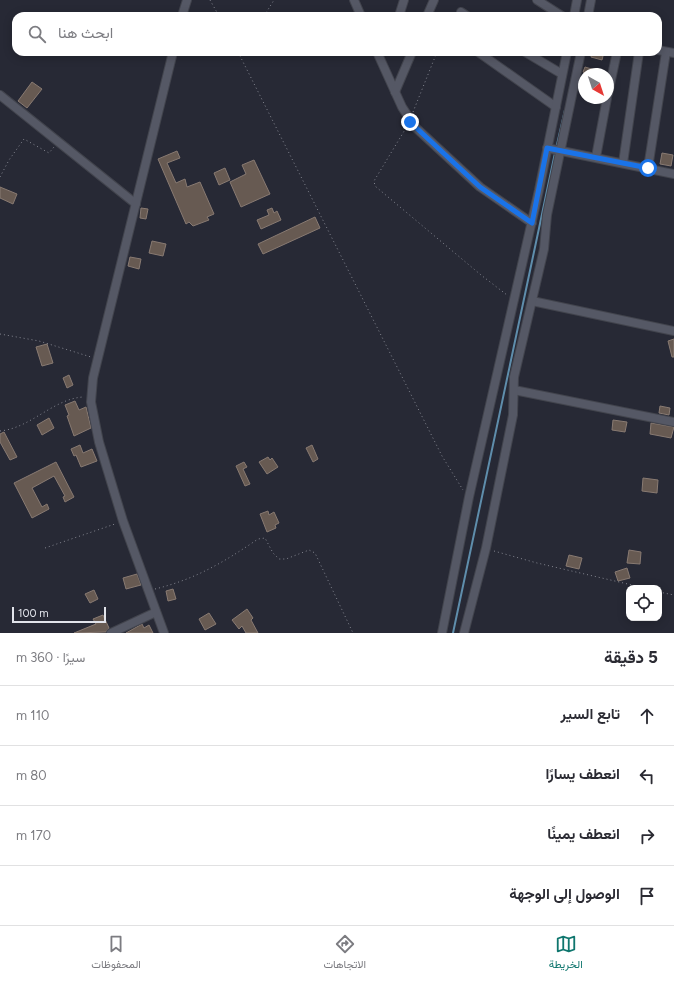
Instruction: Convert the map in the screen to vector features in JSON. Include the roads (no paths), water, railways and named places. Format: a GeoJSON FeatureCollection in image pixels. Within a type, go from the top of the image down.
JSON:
{"type":"FeatureCollection","features":[{"type":"Feature","properties":{"kind":"street"},"geometry":{"type":"LineString","coordinates":[[183,12],[186,0]]}},
{"type":"Feature","properties":{"kind":"street"},"geometry":{"type":"LineString","coordinates":[[354,0],[359,12]]}},
{"type":"Feature","properties":{"kind":"street"},"geometry":{"type":"LineString","coordinates":[[400,12],[404,0]]}},
{"type":"Feature","properties":{"kind":"street"},"geometry":{"type":"LineString","coordinates":[[429,12],[434,0]]}},
{"type":"Feature","properties":{"kind":"street"},"geometry":{"type":"LineString","coordinates":[[536,0],[556,12]]}},
{"type":"Feature","properties":{"kind":"street"},"geometry":{"type":"LineString","coordinates":[[575,12],[577,0]]}},
{"type":"Feature","properties":{"kind":"street"},"geometry":{"type":"LineString","coordinates":[[589,12],[591,0]]}},
{"type":"Feature","properties":{"kind":"street"},"geometry":{"type":"LineString","coordinates":[[648,168],[666,52]]}},
{"type":"Feature","properties":{"kind":"street"},"geometry":{"type":"LineString","coordinates":[[164,633],[123,521],[99,442],[92,397],[92,378],[173,56]]}},
{"type":"Feature","properties":{"kind":"street"},"geometry":{"type":"LineString","coordinates":[[379,56],[395,92],[415,127],[480,187],[532,223]]}},
{"type":"Feature","properties":{"kind":"street"},"geometry":{"type":"LineString","coordinates":[[382,63],[385,56]]}},
{"type":"Feature","properties":{"kind":"street"},"geometry":{"type":"LineString","coordinates":[[395,92],[410,56]]}},
{"type":"Feature","properties":{"kind":"street"},"geometry":{"type":"LineString","coordinates":[[484,56],[556,107]]}},
{"type":"Feature","properties":{"kind":"street"},"geometry":{"type":"LineString","coordinates":[[532,56],[562,74]]}},
{"type":"Feature","properties":{"kind":"street"},"geometry":{"type":"LineString","coordinates":[[464,633],[486,548],[513,415],[514,377],[544,249],[554,150],[556,107],[566,56]]}},
{"type":"Feature","properties":{"kind":"street"},"geometry":{"type":"LineString","coordinates":[[442,633],[469,497],[532,223],[580,56]]}},
{"type":"Feature","properties":{"kind":"street"},"geometry":{"type":"LineString","coordinates":[[614,68],[616,56]]}},
{"type":"Feature","properties":{"kind":"street"},"geometry":{"type":"LineString","coordinates":[[623,163],[639,56]]}},
{"type":"Feature","properties":{"kind":"street"},"geometry":{"type":"LineString","coordinates":[[0,95],[136,204]]}},
{"type":"Feature","properties":{"kind":"street"},"geometry":{"type":"LineString","coordinates":[[596,157],[606,104]]}},
{"type":"Feature","properties":{"kind":"street"},"geometry":{"type":"LineString","coordinates":[[554,150],[596,157],[674,174]]}},
{"type":"Feature","properties":{"kind":"street"},"geometry":{"type":"LineString","coordinates":[[532,301],[674,331]]}},
{"type":"Feature","properties":{"kind":"street"},"geometry":{"type":"LineString","coordinates":[[514,390],[674,422]]}},
{"type":"Feature","properties":{"kind":"street"},"geometry":{"type":"LineString","coordinates":[[111,633],[156,612]]}},
{"type":"Feature","properties":{"kind":"waterway"},"geometry":{"type":"LineString","coordinates":[[556,149],[565,110]]}},
{"type":"Feature","properties":{"kind":"waterway"},"geometry":{"type":"LineString","coordinates":[[453,633],[555,153]]}}]}
